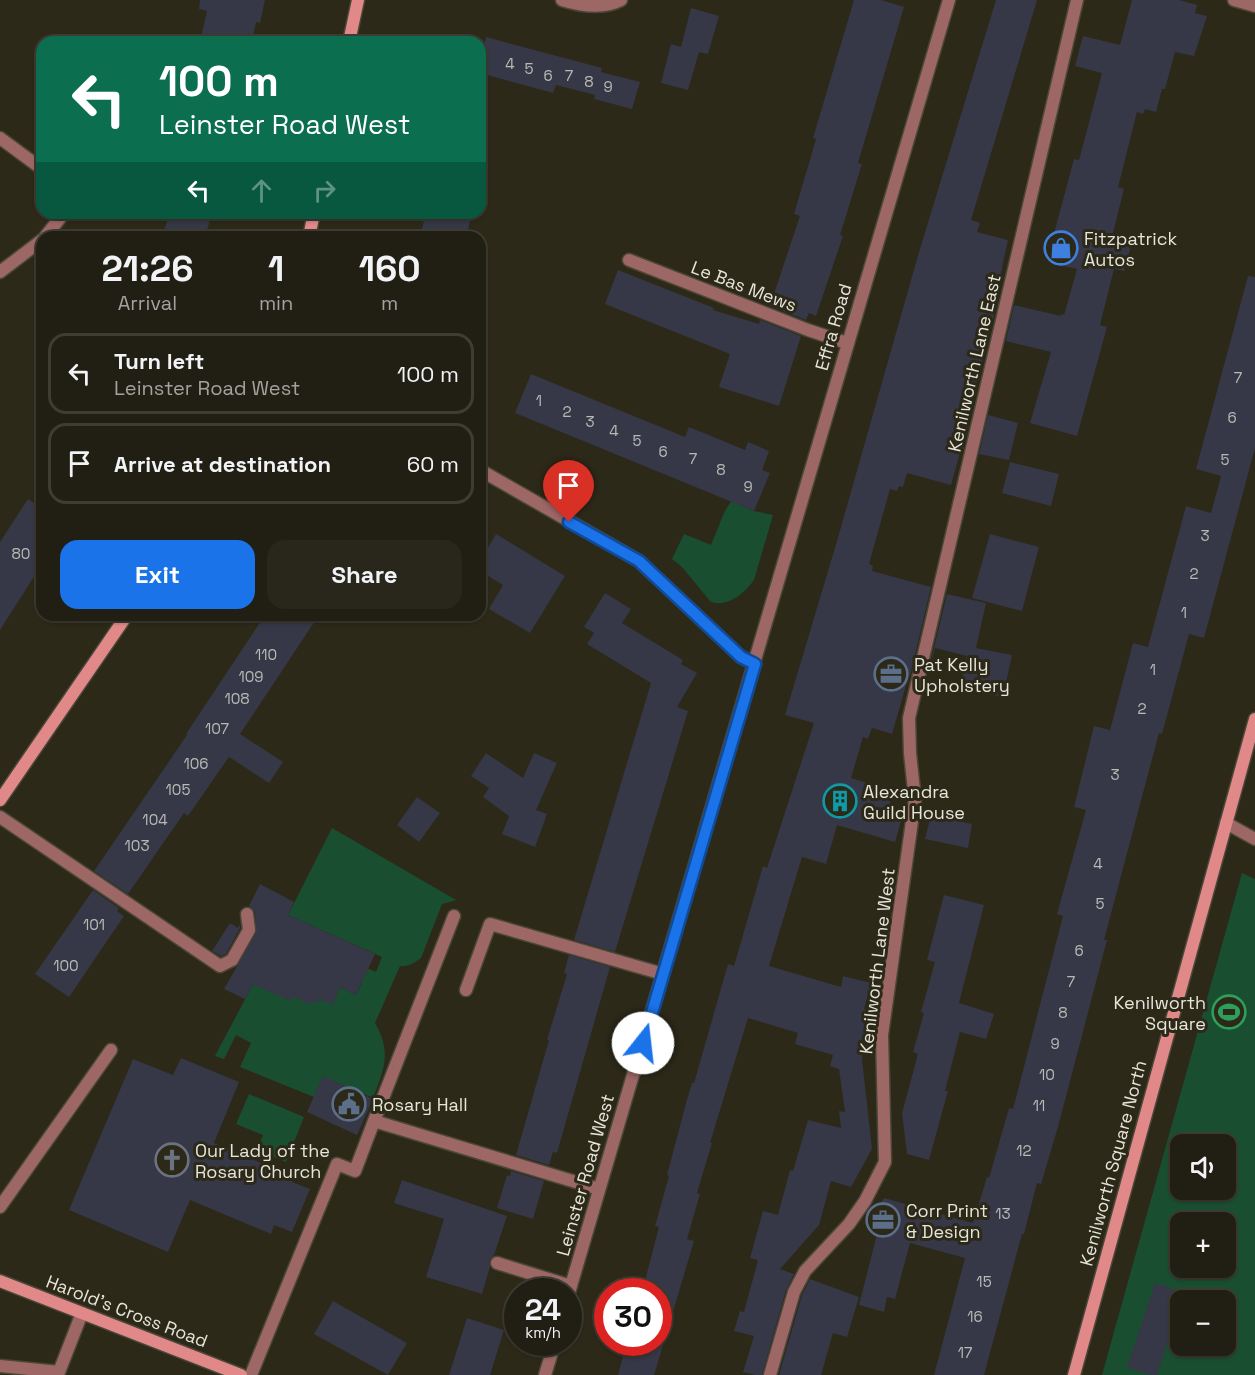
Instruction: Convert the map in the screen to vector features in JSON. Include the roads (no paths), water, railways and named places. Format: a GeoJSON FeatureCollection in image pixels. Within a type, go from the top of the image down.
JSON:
{"type":"FeatureCollection","features":[{"type":"Feature","properties":{"kind":"street"},"geometry":{"type":"LineString","coordinates":[[350,36],[358,0]]}},
{"type":"Feature","properties":{"kind":"street"},"geometry":{"type":"LineString","coordinates":[[562,0],[577,5],[607,5],[621,0]]}},
{"type":"Feature","properties":{"kind":"street","name":"Effra Road"},"geometry":{"type":"LineString","coordinates":[[755,664],[949,0]]}},
{"type":"Feature","properties":{"kind":"street","name":"Kenilworth Lane East"},"geometry":{"type":"LineString","coordinates":[[909,736],[909,718],[1077,0]]}},
{"type":"Feature","properties":{"kind":"street"},"geometry":{"type":"LineString","coordinates":[[1234,0],[1255,6]]}},
{"type":"Feature","properties":{"kind":"street"},"geometry":{"type":"LineString","coordinates":[[0,138],[36,164]]}},
{"type":"Feature","properties":{"kind":"street"},"geometry":{"type":"LineString","coordinates":[[49,231],[59,219]]}},
{"type":"Feature","properties":{"kind":"street"},"geometry":{"type":"LineString","coordinates":[[0,272],[36,244]]}},
{"type":"Feature","properties":{"kind":"street","name":"Le Bas Mews"},"geometry":{"type":"LineString","coordinates":[[629,261],[847,343]]}},
{"type":"Feature","properties":{"kind":"street"},"geometry":{"type":"LineString","coordinates":[[486,473],[639,561],[741,657],[755,664]]}},
{"type":"Feature","properties":{"kind":"street"},"geometry":{"type":"LineString","coordinates":[[0,800],[123,621]]}},
{"type":"Feature","properties":{"kind":"street","name":"Leinster Road West"},"geometry":{"type":"LineString","coordinates":[[574,1278],[755,664]]}},
{"type":"Feature","properties":{"kind":"street","name":"Kenilworth Square North"},"geometry":{"type":"LineString","coordinates":[[1074,1375],[1255,719]]}},
{"type":"Feature","properties":{"kind":"street","name":"Kenilworth Lane West"},"geometry":{"type":"LineString","coordinates":[[770,1375],[794,1292],[805,1271],[849,1224],[865,1201],[885,1162],[882,1035],[915,800],[909,736]]}},
{"type":"Feature","properties":{"kind":"street"},"geometry":{"type":"LineString","coordinates":[[0,817],[220,966],[232,960],[249,930],[247,914]]}},
{"type":"Feature","properties":{"kind":"street"},"geometry":{"type":"LineString","coordinates":[[1226,823],[1255,839]]}},
{"type":"Feature","properties":{"kind":"street"},"geometry":{"type":"LineString","coordinates":[[251,1375],[337,1164],[355,1171],[454,916]]}},
{"type":"Feature","properties":{"kind":"street"},"geometry":{"type":"LineString","coordinates":[[466,990],[490,924],[663,974]]}},
{"type":"Feature","properties":{"kind":"street"},"geometry":{"type":"LineString","coordinates":[[0,1207],[111,1050]]}},
{"type":"Feature","properties":{"kind":"street"},"geometry":{"type":"LineString","coordinates":[[374,1121],[599,1190]]}},
{"type":"Feature","properties":{"kind":"street"},"geometry":{"type":"LineString","coordinates":[[497,1263],[536,1278]]}},
{"type":"Feature","properties":{"kind":"street","name":"Harold's Cross Road"},"geometry":{"type":"LineString","coordinates":[[0,1281],[241,1375]]}},
{"type":"Feature","properties":{"kind":"street"},"geometry":{"type":"LineString","coordinates":[[0,1366],[59,1372],[82,1312]]}},
{"type":"Feature","properties":{"kind":"street"},"geometry":{"type":"LineString","coordinates":[[545,1375],[551,1356]]}},
{"type":"Feature","properties":{"kind":"place","name":"Fitzpatrick Autos"},"geometry":{"type":"Point","coordinates":[1061,248]}},
{"type":"Feature","properties":{"kind":"place","name":"Pat Kelly Upholstery"},"geometry":{"type":"Point","coordinates":[891,674]}},
{"type":"Feature","properties":{"kind":"place","name":"Alexandra Guild House"},"geometry":{"type":"Point","coordinates":[840,801]}},
{"type":"Feature","properties":{"kind":"place","name":"Kenilworth Square"},"geometry":{"type":"Point","coordinates":[1229,1012]}},
{"type":"Feature","properties":{"kind":"place","name":"Rosary Hall"},"geometry":{"type":"Point","coordinates":[349,1104]}},
{"type":"Feature","properties":{"kind":"place","name":"Our Lady of the Rosary Church"},"geometry":{"type":"Point","coordinates":[172,1160]}},
{"type":"Feature","properties":{"kind":"place","name":"Corr Print & Design"},"geometry":{"type":"Point","coordinates":[883,1220]}}]}
